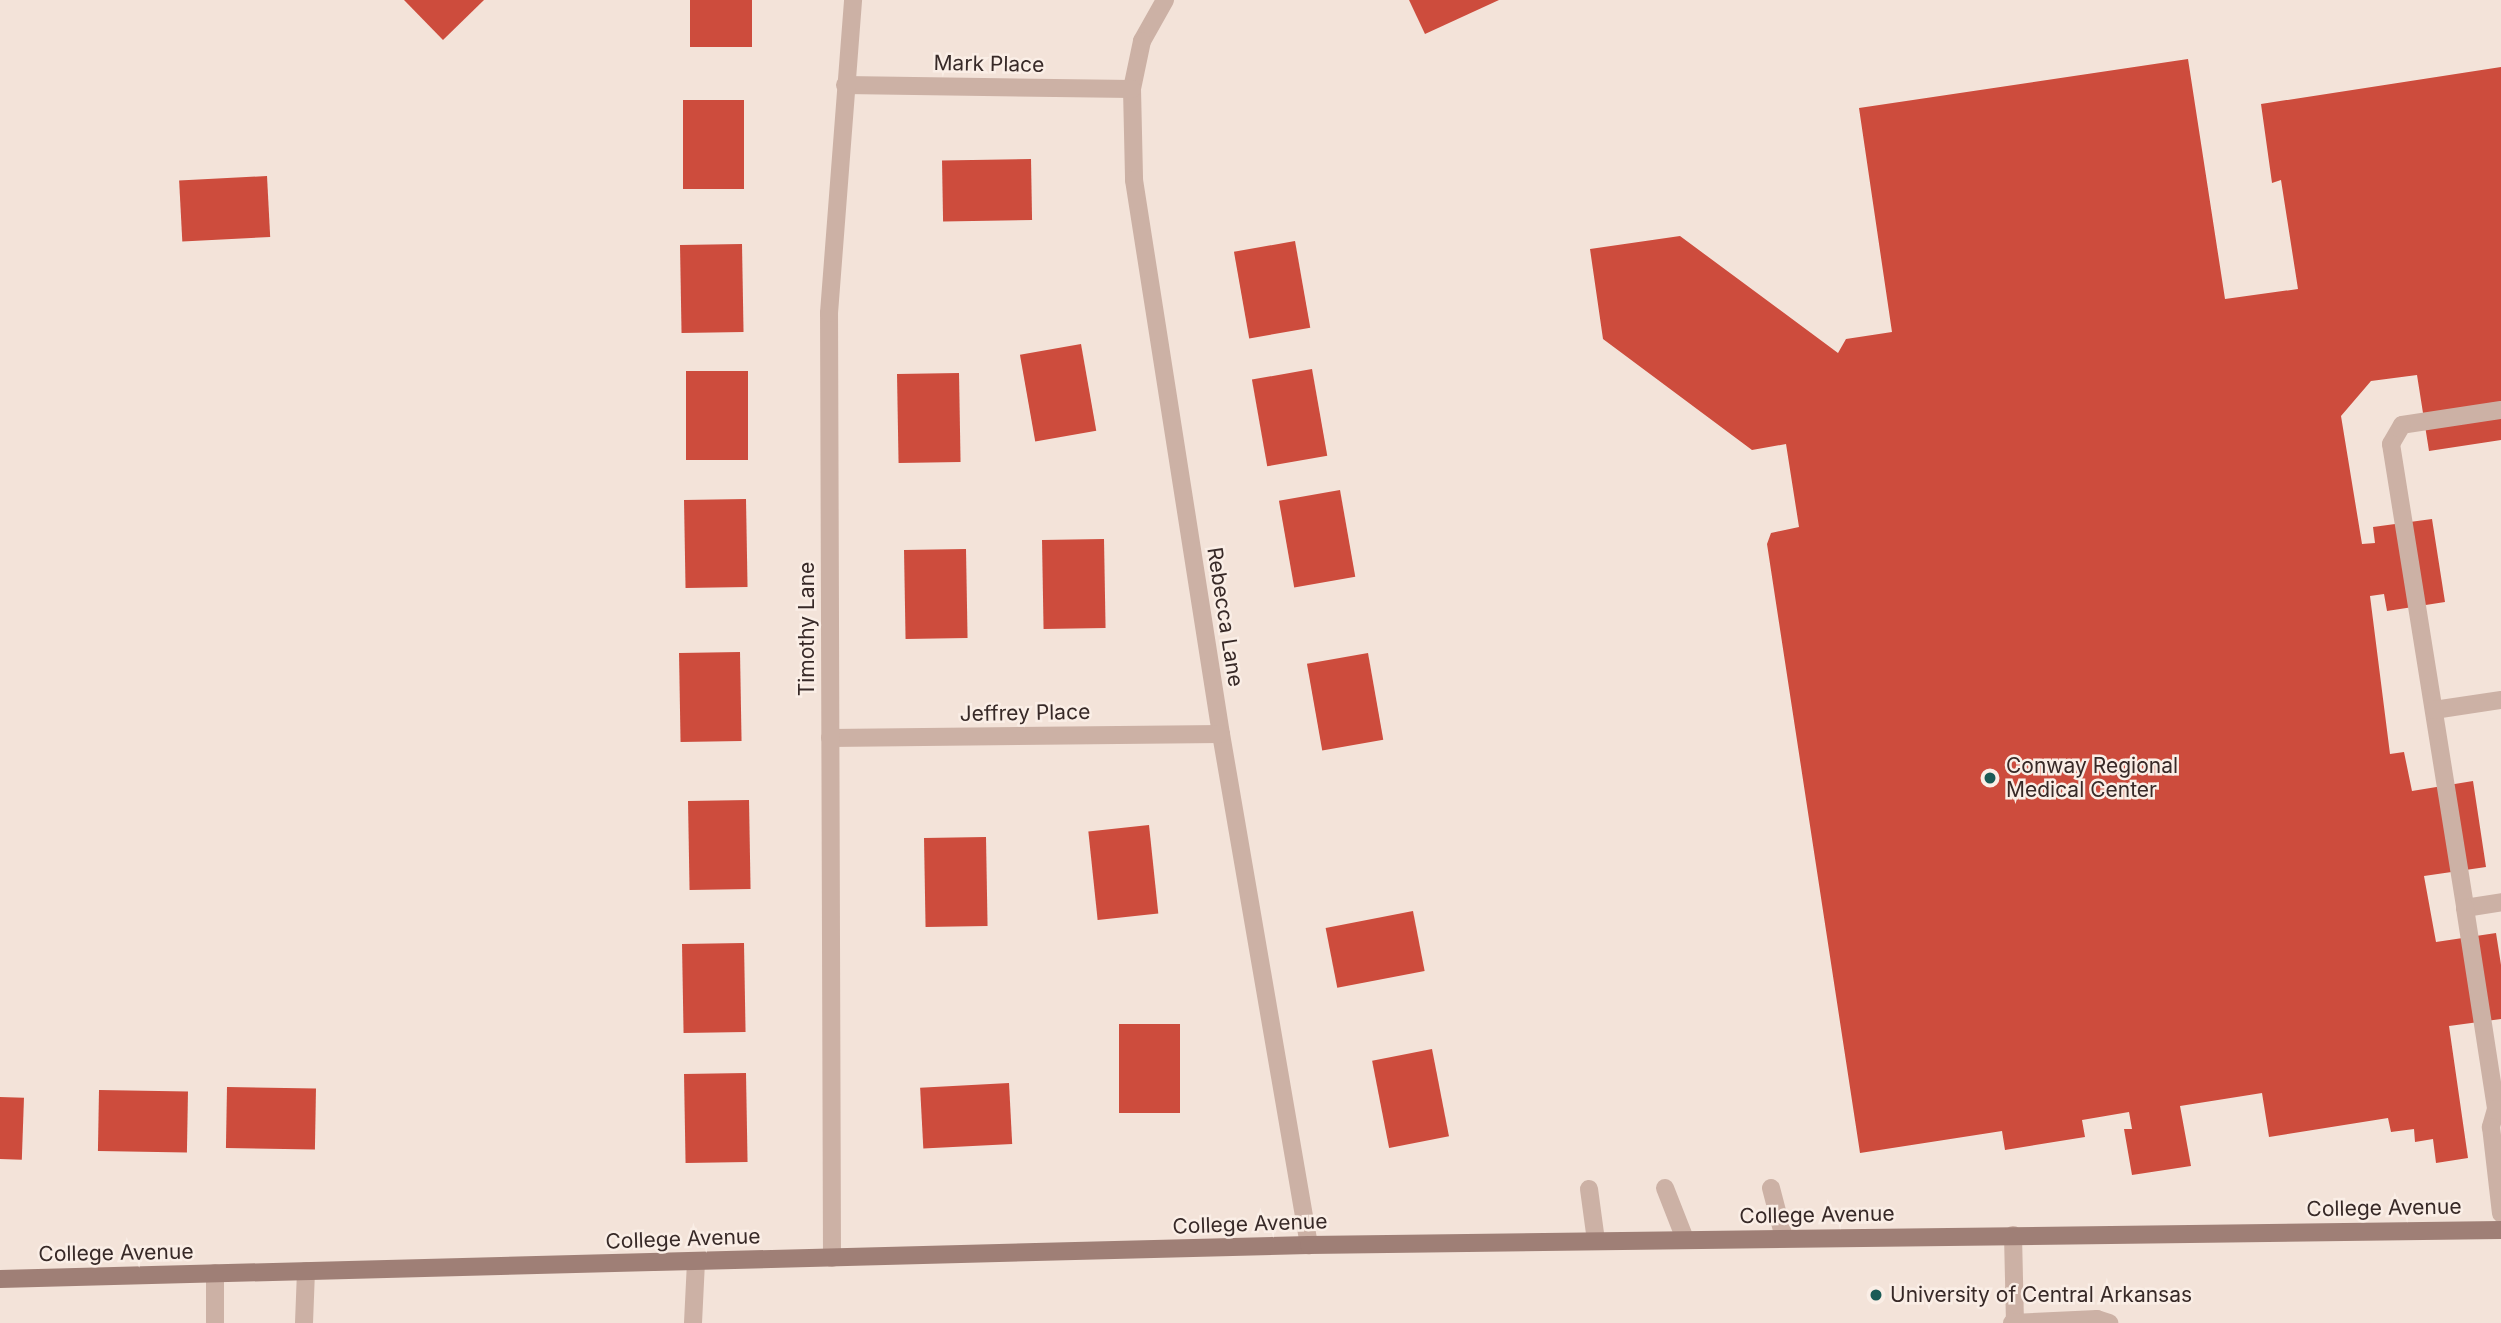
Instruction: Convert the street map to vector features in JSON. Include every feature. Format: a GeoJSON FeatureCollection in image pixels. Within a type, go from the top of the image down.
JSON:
{"type":"FeatureCollection","features":[{"type":"Feature","properties":{"kind":"street","name":"Timothy Lane"},"geometry":{"type":"LineString","coordinates":[[832,1258],[829,313],[853,0]]}},
{"type":"Feature","properties":{"kind":"street","name":"Rebecca Lane"},"geometry":{"type":"LineString","coordinates":[[1165,0],[1142,41],[1132,89],[1134,180],[1221,734],[1308,1245]]}},
{"type":"Feature","properties":{"kind":"street","name":"Mark Place"},"geometry":{"type":"LineString","coordinates":[[845,85],[1132,89]]}},
{"type":"Feature","properties":{"kind":"street"},"geometry":{"type":"LineString","coordinates":[[2501,410],[2402,425],[2391,444],[2496,1110],[2491,1127],[2501,1213]]}},
{"type":"Feature","properties":{"kind":"street"},"geometry":{"type":"LineString","coordinates":[[2434,710],[2501,700]]}},
{"type":"Feature","properties":{"kind":"street","name":"Jeffrey Place"},"geometry":{"type":"LineString","coordinates":[[830,738],[1221,734]]}},
{"type":"Feature","properties":{"kind":"street"},"geometry":{"type":"LineString","coordinates":[[2465,908],[2501,902]]}},
{"type":"Feature","properties":{"kind":"street"},"geometry":{"type":"LineString","coordinates":[[1665,1188],[1685,1239]]}},
{"type":"Feature","properties":{"kind":"street"},"geometry":{"type":"LineString","coordinates":[[1771,1188],[1784,1238]]}},
{"type":"Feature","properties":{"kind":"street"},"geometry":{"type":"LineString","coordinates":[[1590,1189],[1596,1241]]}},
{"type":"Feature","properties":{"kind":"street","name":"College Avenue"},"geometry":{"type":"LineString","coordinates":[[0,1279],[1308,1245],[2501,1230]]}},
{"type":"Feature","properties":{"kind":"street"},"geometry":{"type":"LineString","coordinates":[[2013,1235],[2014,1322],[2097,1319],[2109,1323]]}},
{"type":"Feature","properties":{"kind":"street"},"geometry":{"type":"LineString","coordinates":[[693,1323],[696,1262]]}},
{"type":"Feature","properties":{"kind":"street"},"geometry":{"type":"LineString","coordinates":[[304,1323],[306,1271]]}},
{"type":"Feature","properties":{"kind":"street"},"geometry":{"type":"LineString","coordinates":[[215,1273],[215,1323]]}},
{"type":"Feature","properties":{"kind":"building"},"geometry":{"type":"Polygon","coordinates":[[[404,0],[484,0],[443,40],[404,0]]]}},
{"type":"Feature","properties":{"kind":"building"},"geometry":{"type":"Polygon","coordinates":[[[690,0],[752,0],[752,47],[690,47],[690,0]]]}},
{"type":"Feature","properties":{"kind":"building"},"geometry":{"type":"Polygon","coordinates":[[[1409,0],[1499,0],[1425,34],[1409,0]]]}},
{"type":"Feature","properties":{"kind":"building"},"geometry":{"type":"Polygon","coordinates":[[[2188,59],[2225,299],[2298,289],[2281,180],[2272,183],[2261,104],[2501,67],[2501,440],[2429,451],[2417,375],[2371,381],[2341,416],[2362,544],[2375,543],[2373,527],[2432,519],[2445,602],[2387,611],[2384,594],[2370,596],[2390,754],[2404,752],[2412,791],[2473,781],[2486,867],[2424,876],[2436,942],[2496,933],[2501,965],[2501,1019],[2449,1026],[2468,1158],[2436,1163],[2433,1139],[2415,1142],[2414,1129],[2391,1132],[2388,1118],[2269,1137],[2262,1093],[2180,1106],[2191,1166],[2132,1175],[2124,1129],[2132,1129],[2129,1112],[2082,1120],[2085,1137],[2005,1150],[2002,1131],[1860,1153],[1767,544],[1771,533],[1799,527],[1786,444],[1752,450],[1603,339],[1590,249],[1680,236],[1838,353],[1846,339],[1892,332],[1859,108],[2188,59]]]}},
{"type":"Feature","properties":{"kind":"building"},"geometry":{"type":"Polygon","coordinates":[[[683,100],[744,100],[744,189],[683,189],[683,100]]]}},
{"type":"Feature","properties":{"kind":"building"},"geometry":{"type":"Polygon","coordinates":[[[1031,159],[1032,220],[943,222],[942,161],[1031,159]]]}},
{"type":"Feature","properties":{"kind":"building"},"geometry":{"type":"Polygon","coordinates":[[[267,176],[270,237],[182,242],[179,181],[267,176]]]}},
{"type":"Feature","properties":{"kind":"building"},"geometry":{"type":"Polygon","coordinates":[[[1295,241],[1310,328],[1249,338],[1234,252],[1295,241]]]}},
{"type":"Feature","properties":{"kind":"building"},"geometry":{"type":"Polygon","coordinates":[[[742,244],[744,332],[682,333],[680,245],[742,244]]]}},
{"type":"Feature","properties":{"kind":"building"},"geometry":{"type":"Polygon","coordinates":[[[1081,344],[1096,431],[1035,441],[1020,355],[1081,344]]]}},
{"type":"Feature","properties":{"kind":"building"},"geometry":{"type":"Polygon","coordinates":[[[1312,369],[1327,456],[1267,466],[1252,380],[1312,369]]]}},
{"type":"Feature","properties":{"kind":"building"},"geometry":{"type":"Polygon","coordinates":[[[686,371],[748,371],[748,460],[686,460],[686,371]]]}},
{"type":"Feature","properties":{"kind":"building"},"geometry":{"type":"Polygon","coordinates":[[[959,373],[961,462],[899,463],[897,374],[959,373]]]}},
{"type":"Feature","properties":{"kind":"building"},"geometry":{"type":"Polygon","coordinates":[[[1340,490],[1355,577],[1294,587],[1279,501],[1340,490]]]}},
{"type":"Feature","properties":{"kind":"building"},"geometry":{"type":"Polygon","coordinates":[[[746,499],[748,587],[686,588],[684,500],[746,499]]]}},
{"type":"Feature","properties":{"kind":"building"},"geometry":{"type":"Polygon","coordinates":[[[1104,539],[1106,628],[1044,629],[1042,540],[1104,539]]]}},
{"type":"Feature","properties":{"kind":"building"},"geometry":{"type":"Polygon","coordinates":[[[966,549],[968,638],[906,639],[904,550],[966,549]]]}},
{"type":"Feature","properties":{"kind":"building"},"geometry":{"type":"Polygon","coordinates":[[[740,652],[742,741],[681,742],[679,653],[740,652]]]}},
{"type":"Feature","properties":{"kind":"building"},"geometry":{"type":"Polygon","coordinates":[[[1368,653],[1383,740],[1322,750],[1307,664],[1368,653]]]}},
{"type":"Feature","properties":{"kind":"building"},"geometry":{"type":"Polygon","coordinates":[[[749,800],[751,889],[690,890],[688,801],[749,800]]]}},
{"type":"Feature","properties":{"kind":"building"},"geometry":{"type":"Polygon","coordinates":[[[1149,825],[1158,914],[1098,920],[1088,831],[1149,825]]]}},
{"type":"Feature","properties":{"kind":"building"},"geometry":{"type":"Polygon","coordinates":[[[986,837],[988,926],[926,927],[924,838],[986,837]]]}},
{"type":"Feature","properties":{"kind":"building"},"geometry":{"type":"Polygon","coordinates":[[[1413,911],[1425,971],[1337,988],[1326,928],[1413,911]]]}},
{"type":"Feature","properties":{"kind":"building"},"geometry":{"type":"Polygon","coordinates":[[[744,943],[746,1032],[684,1033],[682,944],[744,943]]]}},
{"type":"Feature","properties":{"kind":"building"},"geometry":{"type":"Polygon","coordinates":[[[1119,1024],[1180,1024],[1180,1113],[1119,1113],[1119,1024]]]}},
{"type":"Feature","properties":{"kind":"building"},"geometry":{"type":"Polygon","coordinates":[[[1432,1049],[1449,1136],[1389,1148],[1372,1061],[1432,1049]]]}},
{"type":"Feature","properties":{"kind":"building"},"geometry":{"type":"Polygon","coordinates":[[[746,1073],[748,1162],[686,1163],[684,1074],[746,1073]]]}},
{"type":"Feature","properties":{"kind":"building"},"geometry":{"type":"Polygon","coordinates":[[[1009,1083],[1012,1144],[923,1149],[920,1088],[1009,1083]]]}},
{"type":"Feature","properties":{"kind":"building"},"geometry":{"type":"Polygon","coordinates":[[[227,1087],[316,1089],[315,1150],[226,1148],[227,1087]]]}},
{"type":"Feature","properties":{"kind":"building"},"geometry":{"type":"Polygon","coordinates":[[[99,1090],[188,1092],[187,1153],[98,1151],[99,1090]]]}},
{"type":"Feature","properties":{"kind":"building"},"geometry":{"type":"Polygon","coordinates":[[[0,1097],[24,1098],[22,1160],[0,1159],[0,1097]]]}},
{"type":"Feature","properties":{"kind":"place","name":"Conway Regional Medical Center"},"geometry":{"type":"Point","coordinates":[1990,778]}},
{"type":"Feature","properties":{"kind":"place","name":"University of Central Arkansas"},"geometry":{"type":"Point","coordinates":[1876,1295]}}]}
